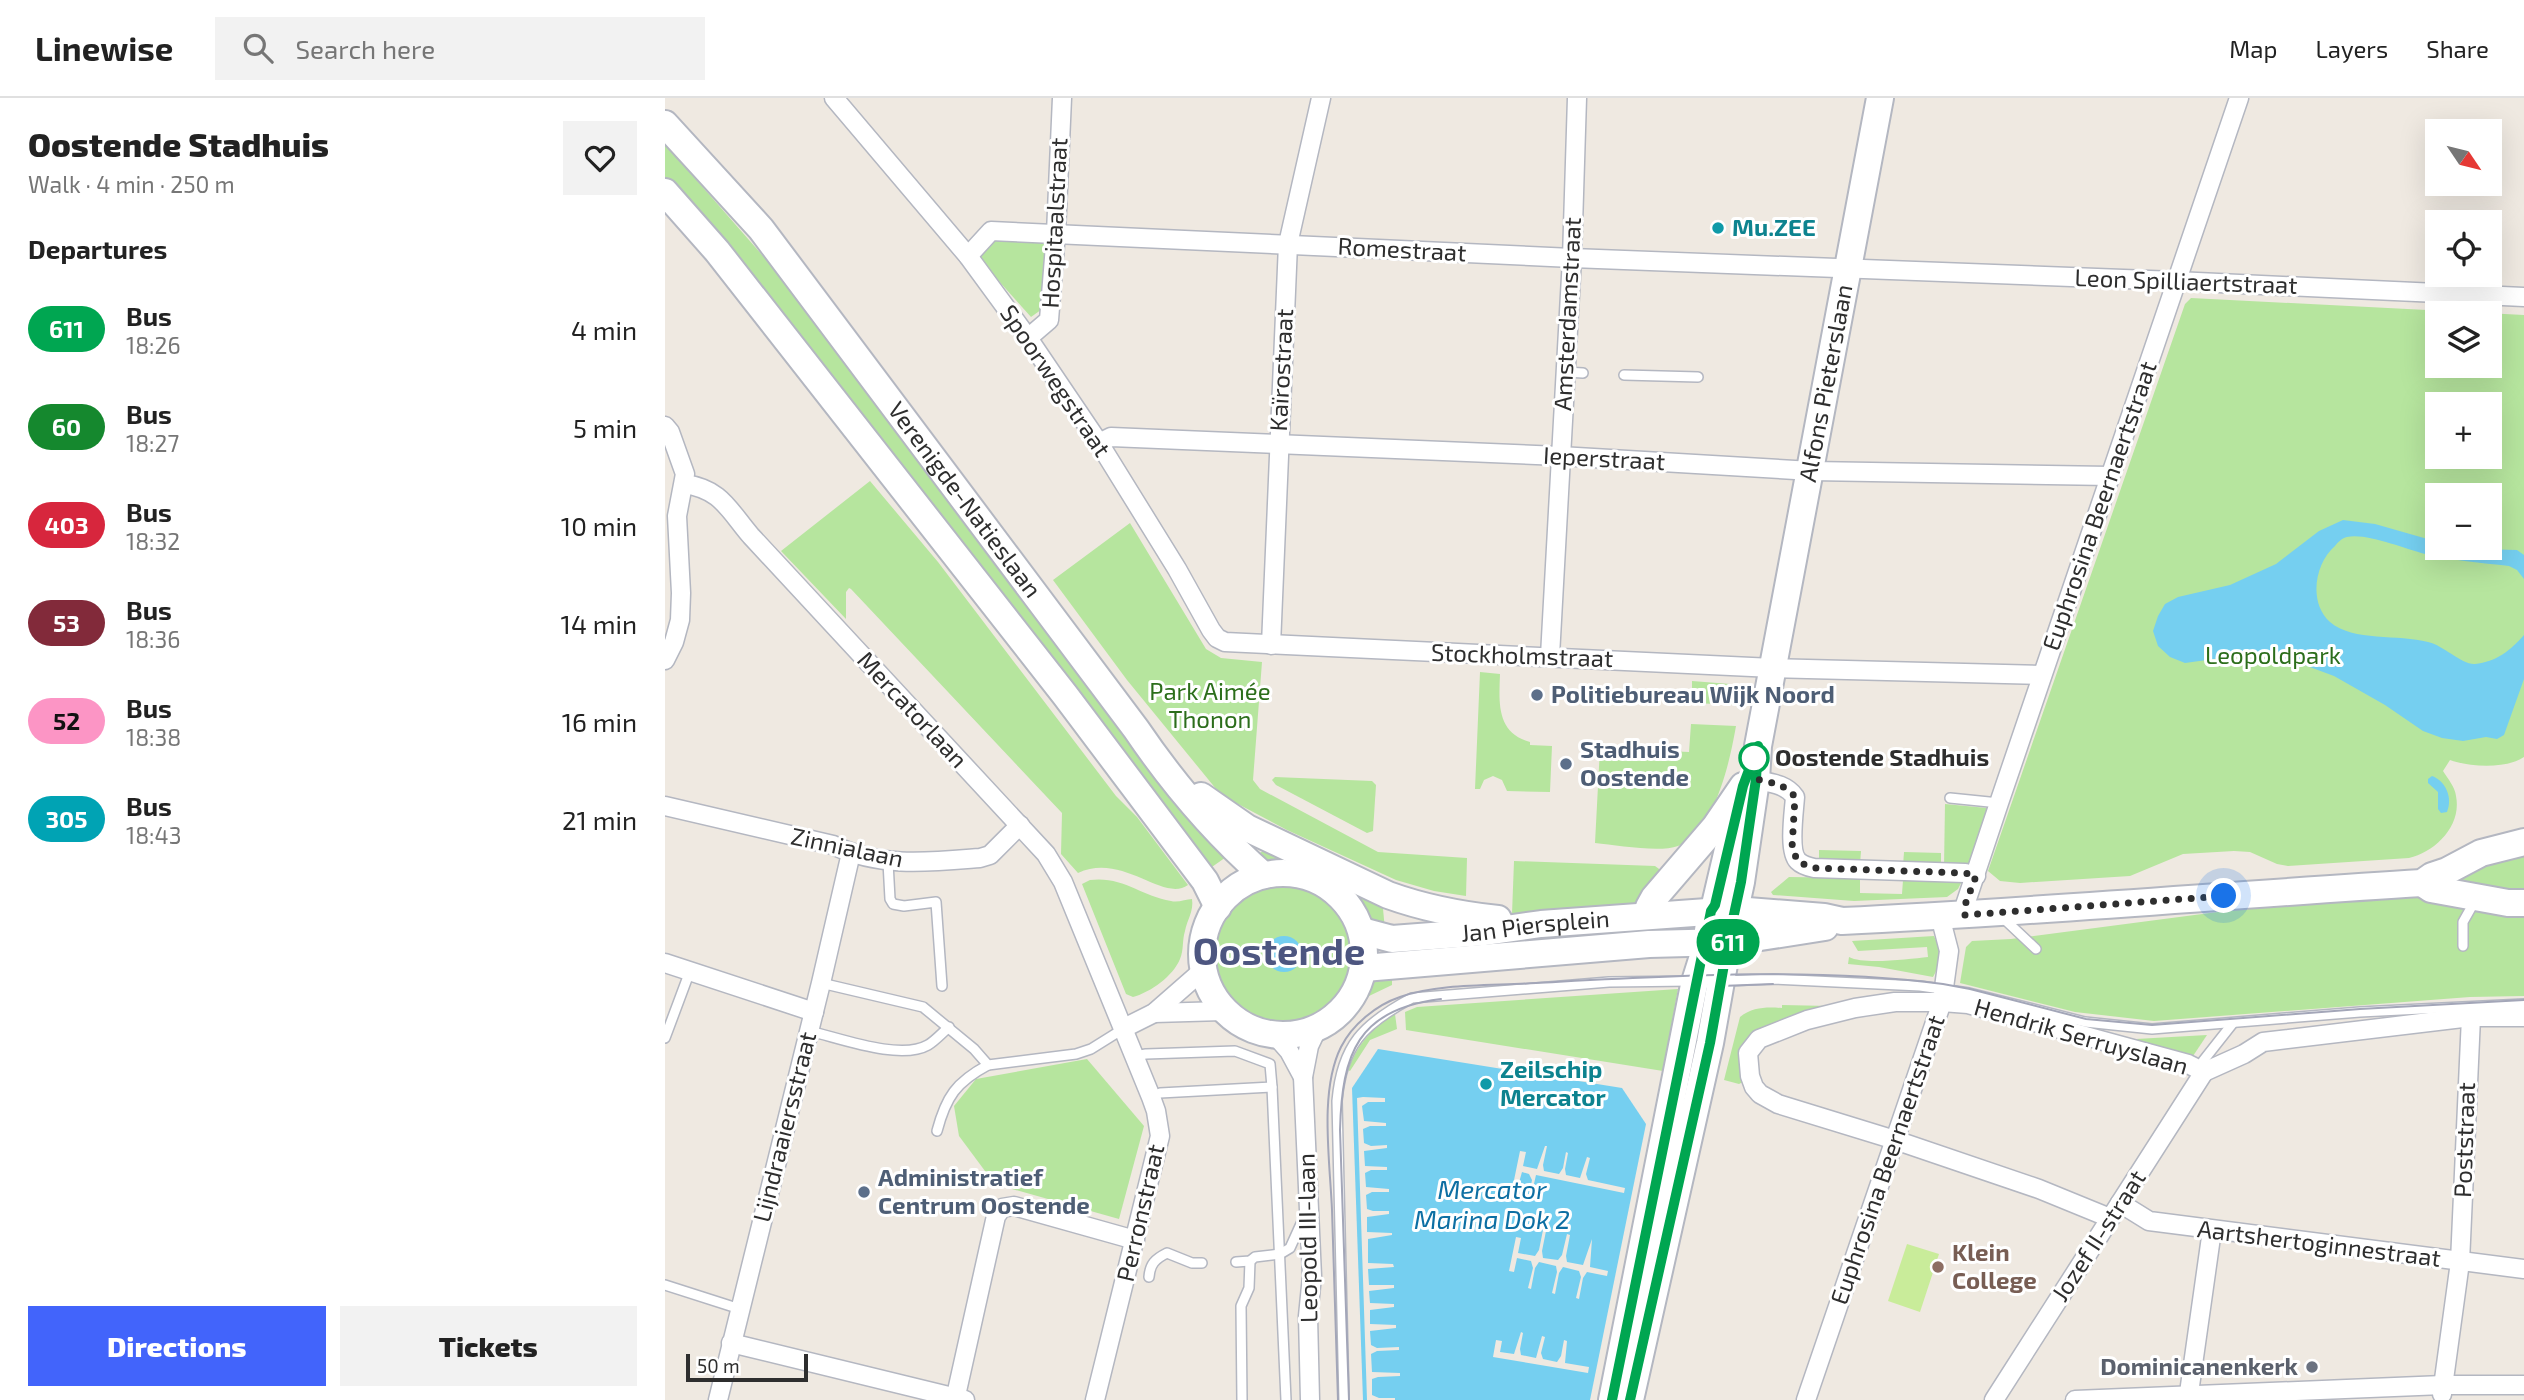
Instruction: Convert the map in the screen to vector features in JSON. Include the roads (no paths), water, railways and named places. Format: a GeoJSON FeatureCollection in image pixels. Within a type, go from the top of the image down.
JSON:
{"type":"FeatureCollection","features":[{"type":"Feature","properties":{"kind":"street","name":"Spoorwegstraat"},"geometry":{"type":"LineString","coordinates":[[834,98],[968,256],[1028,338],[1099,443],[1217,638],[1235,644],[1271,645]]}},
{"type":"Feature","properties":{"kind":"street","name":"Hospitaalstraat"},"geometry":{"type":"LineString","coordinates":[[1028,338],[1049,320],[1062,98]]}},
{"type":"Feature","properties":{"kind":"street","name":"Kaïrostraat"},"geometry":{"type":"LineString","coordinates":[[1271,645],[1288,244],[1321,98]]}},
{"type":"Feature","properties":{"kind":"street","name":"Amsterdamstraat"},"geometry":{"type":"LineString","coordinates":[[1550,656],[1560,456],[1574,372],[1571,258],[1577,98]]}},
{"type":"Feature","properties":{"kind":"street","name":"Alfons Pieterslaan"},"geometry":{"type":"LineString","coordinates":[[1750,783],[1812,471],[1880,98]]}},
{"type":"Feature","properties":{"kind":"street","name":"Euphrosina Beernaertstraat"},"geometry":{"type":"LineString","coordinates":[[1805,1400],[1942,995],[1952,916],[1965,905],[1976,876],[2239,98]]}},
{"type":"Feature","properties":{"kind":"street","name":"Verenigde-Natieslaan"},"geometry":{"type":"LineString","coordinates":[[665,124],[761,229],[1136,729],[1164,771],[1263,875]]}},
{"type":"Feature","properties":{"kind":"street","name":"Verenigde-Natieslaan"},"geometry":{"type":"LineString","coordinates":[[665,192],[717,251],[1065,695],[1205,881],[1218,907]]}},
{"type":"Feature","properties":{"kind":"street","name":"Romestraat"},"geometry":{"type":"LineString","coordinates":[[968,256],[991,231],[1847,268]]}},
{"type":"Feature","properties":{"kind":"street","name":"Leon Spilliaertstraat"},"geometry":{"type":"LineString","coordinates":[[1847,268],[2524,297]]}},
{"type":"Feature","properties":{"kind":"street"},"geometry":{"type":"LineString","coordinates":[[665,426],[670,432],[685,474],[677,516],[680,620],[674,642],[665,660]]}},
{"type":"Feature","properties":{"kind":"street","name":"Ieperstraat"},"geometry":{"type":"LineString","coordinates":[[1099,443],[1111,436],[1560,456],[1812,471],[2110,476]]}},
{"type":"Feature","properties":{"kind":"street","name":"Mercatorlaan"},"geometry":{"type":"LineString","coordinates":[[684,484],[703,486],[718,496],[797,586],[1046,854],[1063,882],[1124,1028]]}},
{"type":"Feature","properties":{"kind":"street","name":"Stockholmstraat"},"geometry":{"type":"LineString","coordinates":[[1271,645],[1773,668],[2042,675]]}},
{"type":"Feature","properties":{"kind":"street"},"geometry":{"type":"LineString","coordinates":[[1164,771],[1247,828],[1388,895],[1412,904],[1467,916],[1541,924]]}},
{"type":"Feature","properties":{"kind":"street"},"geometry":{"type":"LineString","coordinates":[[1750,783],[1779,784],[1791,791],[1795,797],[1792,848],[1798,862],[1805,866],[1965,873],[1976,876]]}},
{"type":"Feature","properties":{"kind":"street"},"geometry":{"type":"LineString","coordinates":[[1612,1400],[1708,981],[1750,783]]}},
{"type":"Feature","properties":{"kind":"street"},"geometry":{"type":"LineString","coordinates":[[1648,916],[1654,898],[1750,783]]}},
{"type":"Feature","properties":{"kind":"street","name":"Zinnialaan"},"geometry":{"type":"LineString","coordinates":[[665,806],[833,845],[851,853],[888,862],[917,863],[980,858],[990,855],[1020,825]]}},
{"type":"Feature","properties":{"kind":"street"},"geometry":{"type":"LineString","coordinates":[[1842,921],[1998,913],[2422,883],[2481,853],[2524,842]]}},
{"type":"Feature","properties":{"kind":"street","name":"Lijndraaiersstraat"},"geometry":{"type":"LineString","coordinates":[[717,1400],[851,853]]}},
{"type":"Feature","properties":{"kind":"street"},"geometry":{"type":"LineString","coordinates":[[1263,875],[1309,876],[1326,884],[1354,912],[1362,931],[1365,950],[1363,968],[1355,992],[1339,1012],[1318,1027],[1297,1034],[1275,1035],[1250,1029],[1223,1011],[1202,971],[1207,926],[1218,907],[1231,892],[1263,875]]}},
{"type":"Feature","properties":{"kind":"street"},"geometry":{"type":"LineString","coordinates":[[2422,883],[2431,889],[2524,904]]}},
{"type":"Feature","properties":{"kind":"street","name":"Jan Piersplein"},"geometry":{"type":"LineString","coordinates":[[1362,931],[1392,939],[1485,932],[1541,924],[1723,911],[1824,917],[1842,921]]}},
{"type":"Feature","properties":{"kind":"street","name":"Jan Piersplein"},"geometry":{"type":"LineString","coordinates":[[1363,968],[1649,944],[1716,943],[1826,927],[1842,921]]}},
{"type":"Feature","properties":{"kind":"street"},"geometry":{"type":"LineString","coordinates":[[665,963],[814,1012]]}},
{"type":"Feature","properties":{"kind":"street"},"geometry":{"type":"LineString","coordinates":[[1124,1028],[1154,1013],[1202,971]]}},
{"type":"Feature","properties":{"kind":"street"},"geometry":{"type":"LineString","coordinates":[[1630,1400],[1710,1043],[1708,981]]}},
{"type":"Feature","properties":{"kind":"street","name":"Hendrik Serruyslaan"},"geometry":{"type":"LineString","coordinates":[[1750,1076],[1748,1053],[1759,1039],[1767,1035],[1807,1020],[1855,1007],[1942,995],[2188,1064],[2204,1072],[2263,1042],[2471,1017],[2524,1017]]}},
{"type":"Feature","properties":{"kind":"street"},"geometry":{"type":"LineString","coordinates":[[1154,1013],[1223,1011]]}},
{"type":"Feature","properties":{"kind":"street","name":"Poststraat"},"geometry":{"type":"LineString","coordinates":[[2442,1389],[2460,1262],[2471,1017]]}},
{"type":"Feature","properties":{"kind":"street","name":"Leopold III-laan"},"geometry":{"type":"LineString","coordinates":[[1310,1400],[1308,1316],[1312,1276],[1303,1077],[1309,1046],[1318,1027]]}},
{"type":"Feature","properties":{"kind":"street","name":"Perronstraat"},"geometry":{"type":"LineString","coordinates":[[1095,1400],[1159,1146],[1156,1111],[1124,1028]]}},
{"type":"Feature","properties":{"kind":"street","name":"Leopold III-laan"},"geometry":{"type":"LineString","coordinates":[[1275,1035],[1289,1051],[1303,1077]]}},
{"type":"Feature","properties":{"kind":"street","name":"Jozef II-straat"},"geometry":{"type":"LineString","coordinates":[[1994,1400],[2204,1072]]}},
{"type":"Feature","properties":{"kind":"street","name":"Aartshertoginnestraat"},"geometry":{"type":"LineString","coordinates":[[1750,1076],[1760,1094],[1778,1104],[2039,1189],[2149,1221],[2524,1269]]}},
{"type":"Feature","properties":{"kind":"street"},"geometry":{"type":"LineString","coordinates":[[731,1343],[958,1399],[996,1216],[1002,1208],[1014,1206],[1135,1240]]}},
{"type":"Feature","properties":{"kind":"street"},"geometry":{"type":"LineString","coordinates":[[2188,1398],[2212,1230]]}},
{"type":"Feature","properties":{"kind":"street"},"geometry":{"type":"LineString","coordinates":[[2075,1400],[2524,1385]]}},
{"type":"Feature","properties":{"kind":"lane"},"geometry":{"type":"LineString","coordinates":[[1624,375],[1698,377]]}},
{"type":"Feature","properties":{"kind":"lane"},"geometry":{"type":"LineString","coordinates":[[1950,798],[1999,803]]}},
{"type":"Feature","properties":{"kind":"lane"},"geometry":{"type":"LineString","coordinates":[[888,862],[893,904],[904,906],[936,902],[942,986]]}},
{"type":"Feature","properties":{"kind":"lane"},"geometry":{"type":"LineString","coordinates":[[2463,946],[2463,922],[2477,897]]}},
{"type":"Feature","properties":{"kind":"lane"},"geometry":{"type":"LineString","coordinates":[[1998,913],[2036,949]]}},
{"type":"Feature","properties":{"kind":"lane"},"geometry":{"type":"LineString","coordinates":[[665,1038],[690,971]]}},
{"type":"Feature","properties":{"kind":"lane"},"geometry":{"type":"LineString","coordinates":[[1344,1400],[1337,1101],[1339,1078],[1346,1057],[1363,1031],[1387,1012],[1412,998],[1609,982],[1825,981],[1942,995],[1969,993],[2059,1017],[2109,1026],[2164,1028],[2360,1012],[2524,1004]]}},
{"type":"Feature","properties":{"kind":"lane"},"geometry":{"type":"LineString","coordinates":[[821,983],[923,1007],[974,1049],[988,1065]]}},
{"type":"Feature","properties":{"kind":"lane"},"geometry":{"type":"LineString","coordinates":[[2204,1072],[2203,1061],[2233,1023]]}},
{"type":"Feature","properties":{"kind":"lane"},"geometry":{"type":"LineString","coordinates":[[809,1031],[909,1052],[928,1045],[949,1027]]}},
{"type":"Feature","properties":{"kind":"lane"},"geometry":{"type":"LineString","coordinates":[[937,1131],[947,1101],[967,1076],[988,1065],[1076,1054],[1091,1049],[1124,1028]]}},
{"type":"Feature","properties":{"kind":"lane"},"geometry":{"type":"LineString","coordinates":[[1134,1056],[1235,1051],[1270,1064],[1286,1400]]}},
{"type":"Feature","properties":{"kind":"lane"},"geometry":{"type":"LineString","coordinates":[[1151,1097],[1160,1093],[1272,1087]]}},
{"type":"Feature","properties":{"kind":"lane"},"geometry":{"type":"LineString","coordinates":[[1236,1262],[1250,1261],[1255,1256],[1280,1254],[1290,1248],[1309,1207]]}},
{"type":"Feature","properties":{"kind":"lane"},"geometry":{"type":"LineString","coordinates":[[1149,1278],[1151,1266],[1156,1259],[1167,1253],[1192,1263],[1202,1263]]}},
{"type":"Feature","properties":{"kind":"lane"},"geometry":{"type":"LineString","coordinates":[[1242,1400],[1241,1306],[1249,1288],[1250,1261]]}},
{"type":"Feature","properties":{"kind":"lane"},"geometry":{"type":"LineString","coordinates":[[665,1285],[740,1309]]}},
{"type":"Feature","properties":{"kind":"water"},"geometry":{"type":"Polygon","coordinates":[[[2343,520],[2375,524],[2425,538],[2425,554],[2375,539],[2356,536],[2340,540],[2323,562],[2317,594],[2323,614],[2340,628],[2363,635],[2428,642],[2475,664],[2496,658],[2524,635],[2524,679],[2504,735],[2497,739],[2486,737],[2463,741],[2442,738],[2423,731],[2385,705],[2334,676],[2288,659],[2268,654],[2250,654],[2185,663],[2170,657],[2158,646],[2153,631],[2165,604],[2178,597],[2230,585],[2276,564],[2319,531],[2343,520]]]}},
{"type":"Feature","properties":{"kind":"water"},"geometry":{"type":"Polygon","coordinates":[[[2502,550],[2517,550],[2524,555],[2524,579],[2517,570],[2509,566],[2462,560],[2502,560],[2502,550]]]}},
{"type":"Feature","properties":{"kind":"water"},"geometry":{"type":"Polygon","coordinates":[[[2432,776],[2441,782],[2447,791],[2447,812],[2441,813],[2438,809],[2438,792],[2428,783],[2432,776]]]}},
{"type":"Feature","properties":{"kind":"water"},"geometry":{"type":"Polygon","coordinates":[[[1284,936],[1297,941],[1302,954],[1297,967],[1284,972],[1271,967],[1266,954],[1271,941],[1284,936]]]}},
{"type":"Feature","properties":{"kind":"water","name":"Mercator Marina Dok 2"},"geometry":{"type":"Polygon","coordinates":[[[1378,1049],[1622,1088],[1646,1124],[1590,1400],[1363,1400],[1352,1088],[1378,1049]]]}},
{"type":"Feature","properties":{"kind":"tram line"},"geometry":{"type":"LineString","coordinates":[[1338,1400],[1327,1127],[1330,1084],[1341,1047],[1351,1031],[1374,1011],[1400,997],[1432,989],[1467,986],[1791,974],[1943,984],[2086,1019],[2152,1025],[2524,1000]]}},
{"type":"Feature","properties":{"kind":"tram line"},"geometry":{"type":"LineString","coordinates":[[1721,986],[1773,984]]}},
{"type":"Feature","properties":{"kind":"tram line"},"geometry":{"type":"LineString","coordinates":[[1349,1400],[1340,1130],[1345,1078],[1360,1039],[1373,1025],[1390,1013],[1413,1004],[1441,999]]}},
{"type":"Feature","properties":{"kind":"place","name":"Mu.ZEE"},"geometry":{"type":"Point","coordinates":[1718,228]}},
{"type":"Feature","properties":{"kind":"place","name":"Politiebureau Wijk Noord"},"geometry":{"type":"Point","coordinates":[1537,695]}},
{"type":"Feature","properties":{"kind":"place","name":"Oostende Stadhuis"},"geometry":{"type":"Point","coordinates":[1754,758]}},
{"type":"Feature","properties":{"kind":"place","name":"Stadhuis Oostende"},"geometry":{"type":"Point","coordinates":[1566,764]}},
{"type":"Feature","properties":{"kind":"place","name":"Zeilschip Mercator"},"geometry":{"type":"Point","coordinates":[1486,1084]}},
{"type":"Feature","properties":{"kind":"place","name":"Administratief Centrum Oostende"},"geometry":{"type":"Point","coordinates":[864,1192]}},
{"type":"Feature","properties":{"kind":"place","name":"Klein College"},"geometry":{"type":"Point","coordinates":[1938,1267]}},
{"type":"Feature","properties":{"kind":"place","name":"Dominicanenkerk"},"geometry":{"type":"Point","coordinates":[2312,1367]}},
{"type":"Feature","properties":{"kind":"district","name":"Oostende"},"geometry":{"type":"Point","coordinates":[1279,952]}},
{"type":"Feature","properties":{"kind":"park label","name":"Leopoldpark"},"geometry":{"type":"Point","coordinates":[2273,656]}},
{"type":"Feature","properties":{"kind":"park label","name":"Park Aimée Thonon"},"geometry":{"type":"Point","coordinates":[1210,706]}}]}
